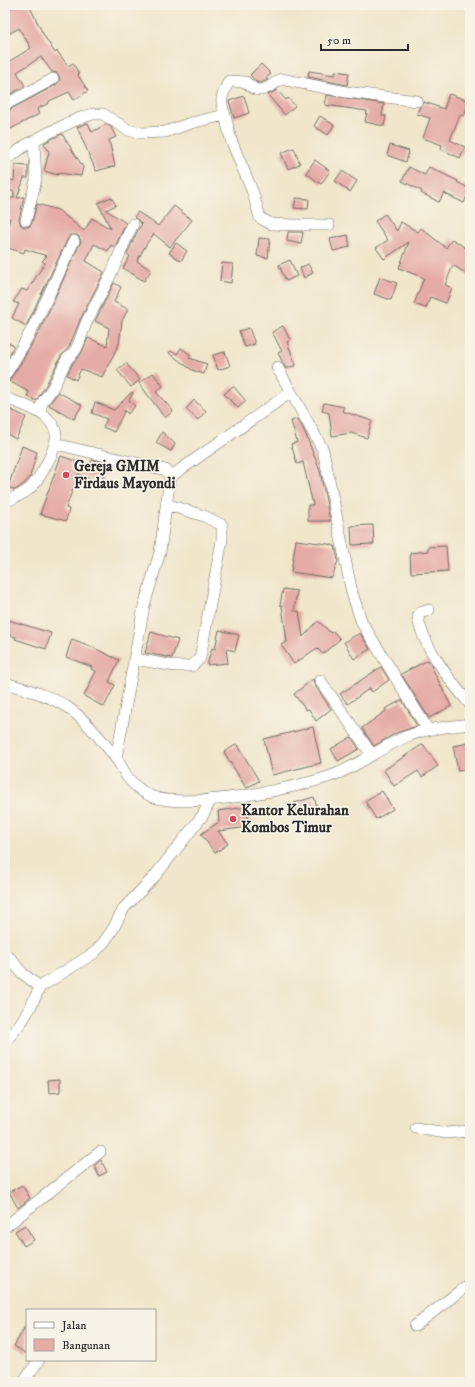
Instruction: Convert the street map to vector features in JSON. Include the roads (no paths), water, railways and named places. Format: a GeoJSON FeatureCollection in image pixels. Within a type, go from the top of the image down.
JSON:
{"type":"FeatureCollection","features":[{"type":"Feature","properties":{"kind":"street"},"geometry":{"type":"LineString","coordinates":[[5,105],[53,79]]}},
{"type":"Feature","properties":{"kind":"street"},"geometry":{"type":"LineString","coordinates":[[329,225],[271,224],[260,218],[253,193],[231,140],[225,115],[221,106],[223,93],[229,81],[235,80],[246,82],[251,88],[260,91],[267,89],[280,79],[346,92],[417,101]]}},
{"type":"Feature","properties":{"kind":"street"},"geometry":{"type":"LineString","coordinates":[[5,158],[13,155],[34,141],[60,127],[94,114],[104,114],[128,130],[142,133],[166,132],[191,123],[225,115]]}},
{"type":"Feature","properties":{"kind":"street"},"geometry":{"type":"LineString","coordinates":[[26,220],[36,180],[34,141]]}},
{"type":"Feature","properties":{"kind":"street"},"geometry":{"type":"LineString","coordinates":[[39,412],[43,401],[52,389],[67,359],[75,351],[86,323],[134,224]]}},
{"type":"Feature","properties":{"kind":"street"},"geometry":{"type":"LineString","coordinates":[[5,375],[37,321],[74,241]]}},
{"type":"Feature","properties":{"kind":"street"},"geometry":{"type":"LineString","coordinates":[[277,367],[323,450],[352,593],[362,623],[428,730]]}},
{"type":"Feature","properties":{"kind":"street"},"geometry":{"type":"LineString","coordinates":[[170,478],[291,392]]}},
{"type":"Feature","properties":{"kind":"street"},"geometry":{"type":"LineString","coordinates":[[5,398],[39,412],[47,418],[56,432],[55,444],[52,453],[32,486],[23,493],[5,502]]}},
{"type":"Feature","properties":{"kind":"street"},"geometry":{"type":"LineString","coordinates":[[55,444],[166,470],[170,478],[160,552],[144,606],[116,759]]}},
{"type":"Feature","properties":{"kind":"street"},"geometry":{"type":"LineString","coordinates":[[135,659],[174,666],[192,666],[200,658],[222,540],[222,525],[204,516],[166,504]]}},
{"type":"Feature","properties":{"kind":"street"},"geometry":{"type":"LineString","coordinates":[[429,610],[420,613],[418,616],[426,640],[452,683],[470,704]]}},
{"type":"Feature","properties":{"kind":"street"},"geometry":{"type":"LineString","coordinates":[[320,680],[372,755]]}},
{"type":"Feature","properties":{"kind":"street"},"geometry":{"type":"LineString","coordinates":[[5,683],[52,699],[77,715],[96,735],[138,788],[150,796],[165,800],[211,799],[268,792],[307,783],[337,774],[407,736],[428,730],[470,724]]}},
{"type":"Feature","properties":{"kind":"street"},"geometry":{"type":"LineString","coordinates":[[5,1042],[20,1024],[40,987],[94,953],[104,942],[124,908],[155,876],[203,815],[211,799]]}},
{"type":"Feature","properties":{"kind":"street"},"geometry":{"type":"LineString","coordinates":[[5,956],[10,958],[22,973],[40,987]]}},
{"type":"Feature","properties":{"kind":"street"},"geometry":{"type":"LineString","coordinates":[[416,1128],[446,1133],[470,1131]]}},
{"type":"Feature","properties":{"kind":"street"},"geometry":{"type":"LineString","coordinates":[[5,1228],[100,1152]]}},
{"type":"Feature","properties":{"kind":"street"},"geometry":{"type":"LineString","coordinates":[[415,1326],[470,1283]]}},
{"type":"Feature","properties":{"kind":"street"},"geometry":{"type":"LineString","coordinates":[[23,1382],[38,1361]]}},
{"type":"Feature","properties":{"kind":"place","name":"Gereja GMIM Firdaus Mayondi"},"geometry":{"type":"Point","coordinates":[66,475]}},
{"type":"Feature","properties":{"kind":"place","name":"Kantor Kelurahan Kombos Timur"},"geometry":{"type":"Point","coordinates":[233,819]}}]}
